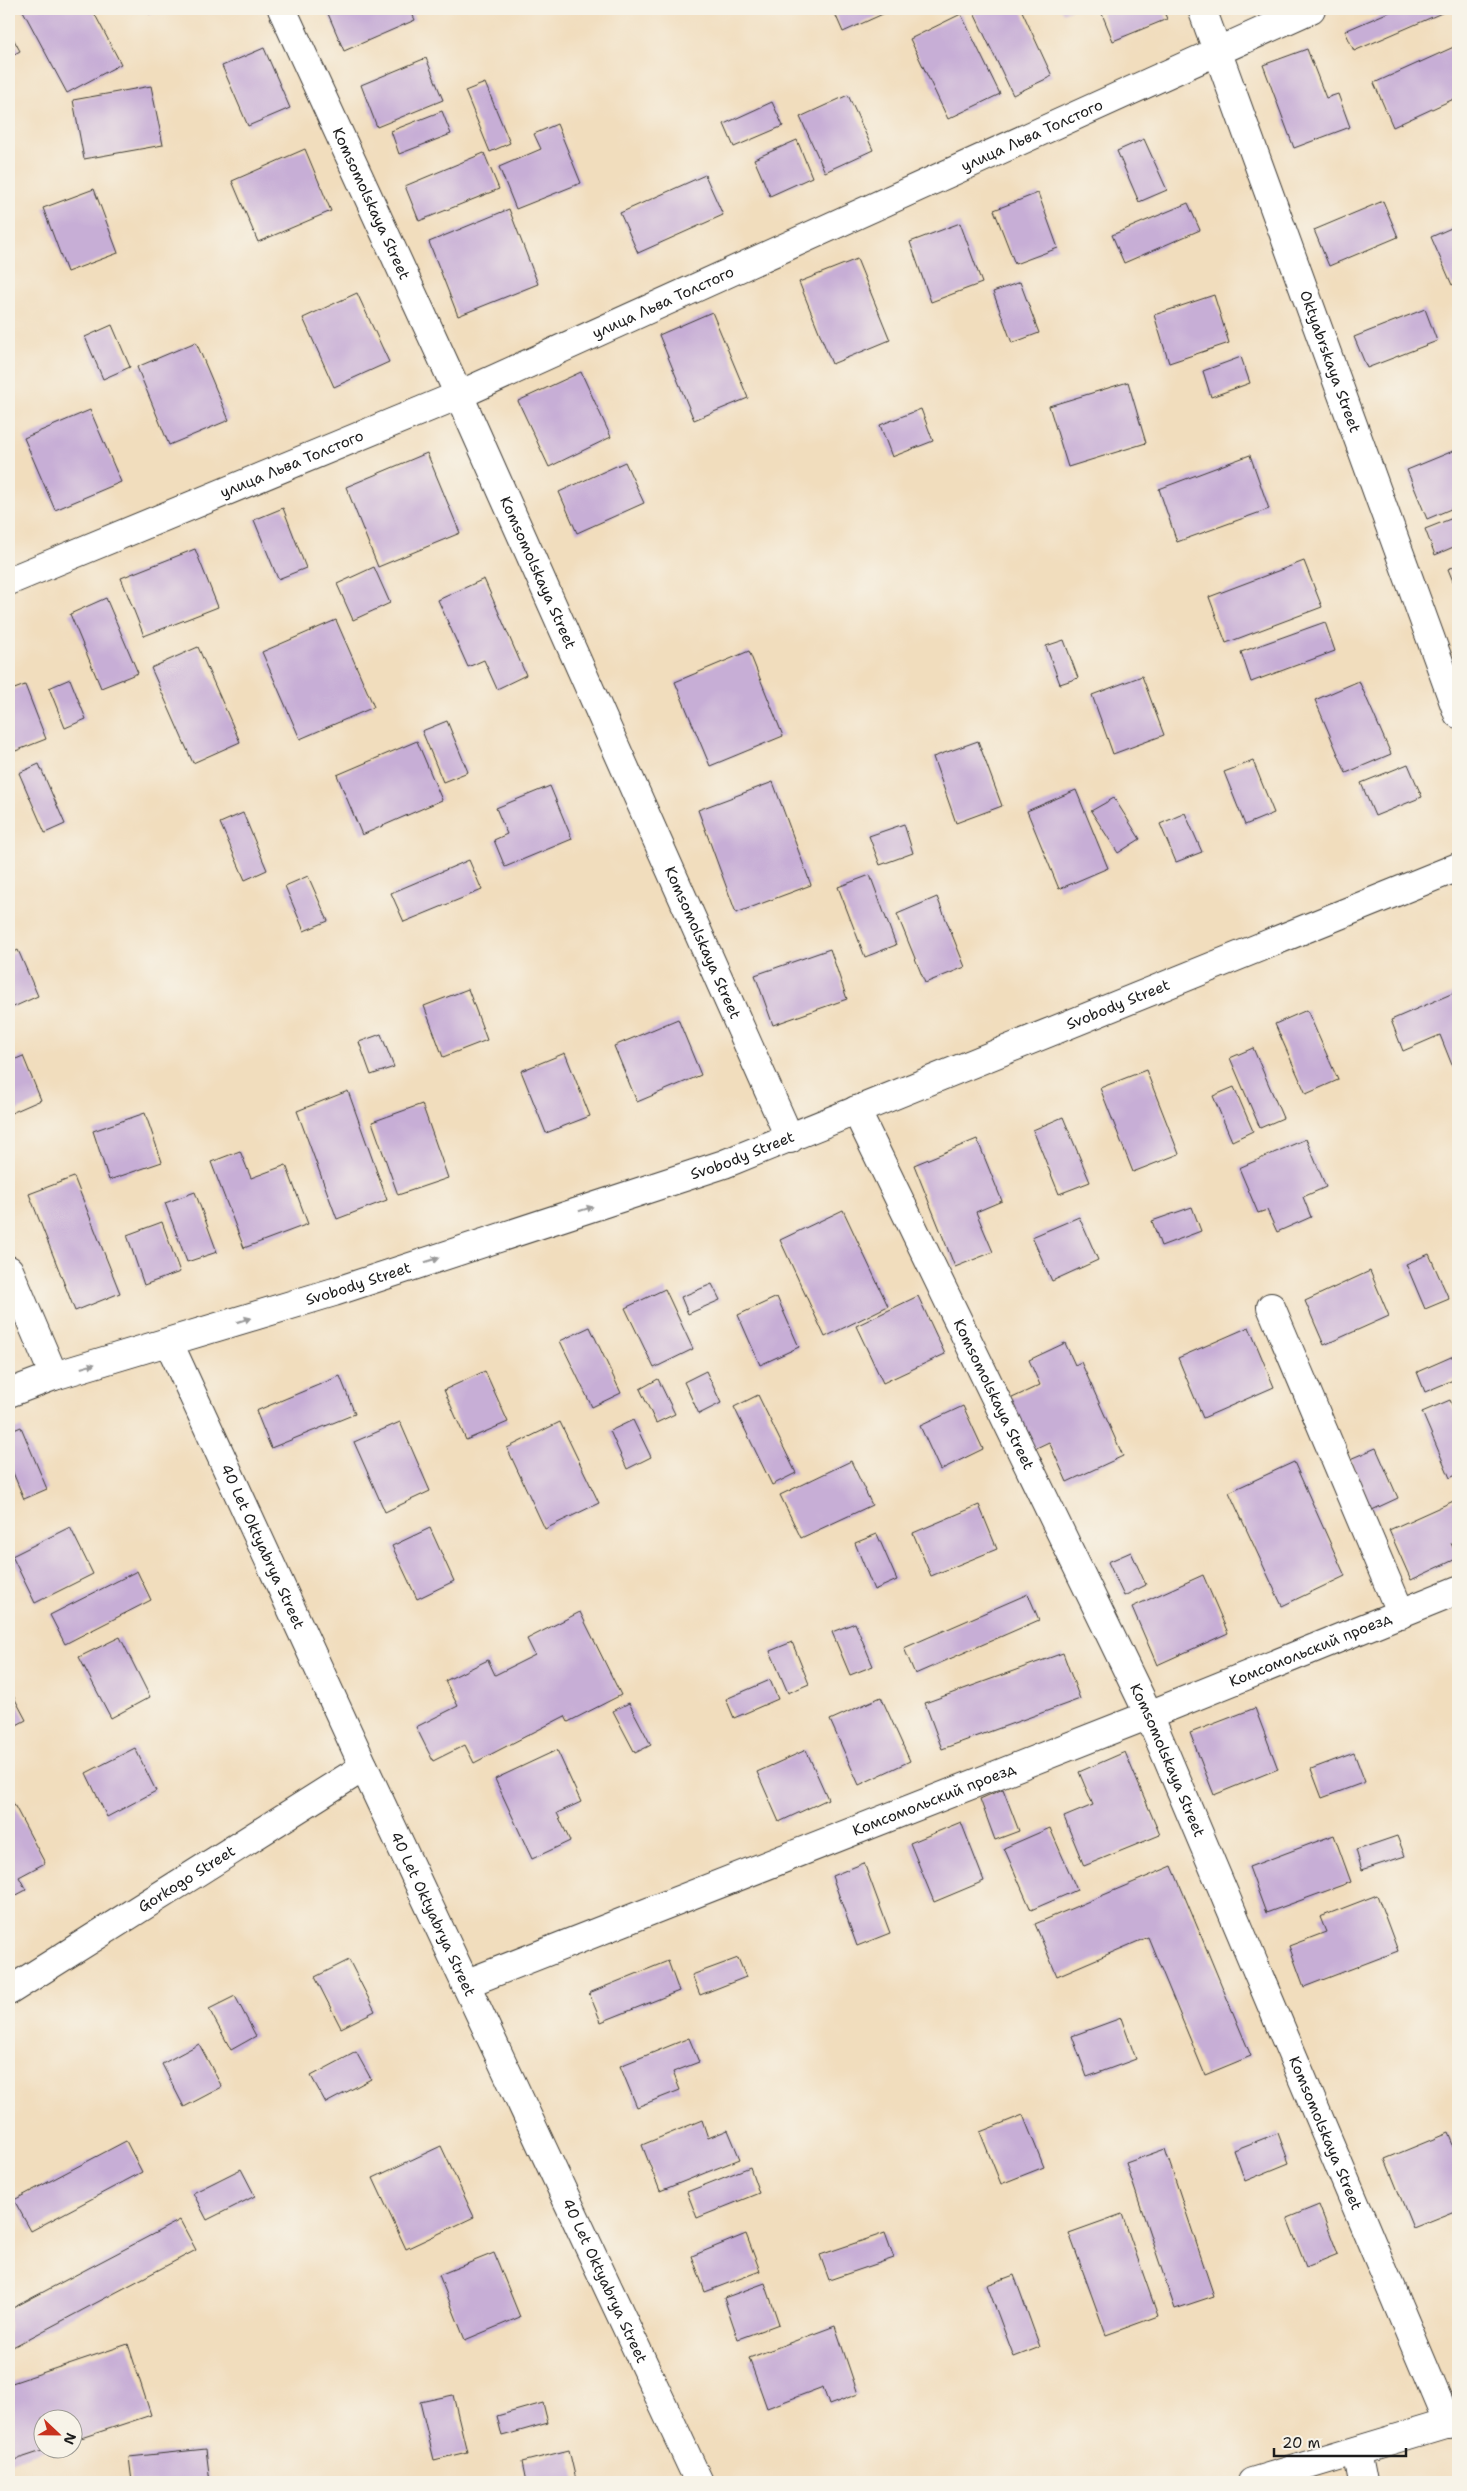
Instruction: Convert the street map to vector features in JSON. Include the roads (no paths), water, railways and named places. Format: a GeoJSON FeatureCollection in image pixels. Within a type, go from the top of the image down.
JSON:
{"type":"FeatureCollection","features":[{"type":"Feature","properties":{"kind":"street","name":"Komsomolskaya Street"},"geometry":{"type":"LineString","coordinates":[[282,9],[459,395],[790,1139]]}},
{"type":"Feature","properties":{"kind":"street","name":"Oktyabrskaya Street"},"geometry":{"type":"LineString","coordinates":[[1202,9],[1458,714]]}},
{"type":"Feature","properties":{"kind":"street","name":"улица Льва Толстого"},"geometry":{"type":"LineString","coordinates":[[9,581],[459,395],[1311,9]]}},
{"type":"Feature","properties":{"kind":"street","name":"Svobody Street"},"geometry":{"type":"LineString","coordinates":[[9,1393],[54,1376],[169,1343],[724,1164],[790,1139],[856,1110],[1458,866]]}},
{"type":"Feature","properties":{"kind":"street","name":"Komsomolskaya Street"},"geometry":{"type":"LineString","coordinates":[[856,1110],[1149,1715],[1453,2422]]}},
{"type":"Feature","properties":{"kind":"street"},"geometry":{"type":"LineString","coordinates":[[9,1270],[54,1376]]}},
{"type":"Feature","properties":{"kind":"street","name":"Комсомольский проезд"},"geometry":{"type":"LineString","coordinates":[[1271,1306],[1401,1614]]}},
{"type":"Feature","properties":{"kind":"street","name":"40 Let Oktyabrya Street"},"geometry":{"type":"LineString","coordinates":[[169,1343],[465,1984],[699,2482]]}},
{"type":"Feature","properties":{"kind":"street","name":"Комсомольский проезд"},"geometry":{"type":"LineString","coordinates":[[465,1984],[1149,1715],[1458,1590]]}},
{"type":"Feature","properties":{"kind":"street","name":"Gorkogo Street"},"geometry":{"type":"LineString","coordinates":[[9,1991],[364,1766]]}},
{"type":"Feature","properties":{"kind":"street"},"geometry":{"type":"LineString","coordinates":[[1252,2482],[1453,2422]]}},
{"type":"Feature","properties":{"kind":"street"},"geometry":{"type":"LineString","coordinates":[[1357,2451],[1364,2482]]}}]}
